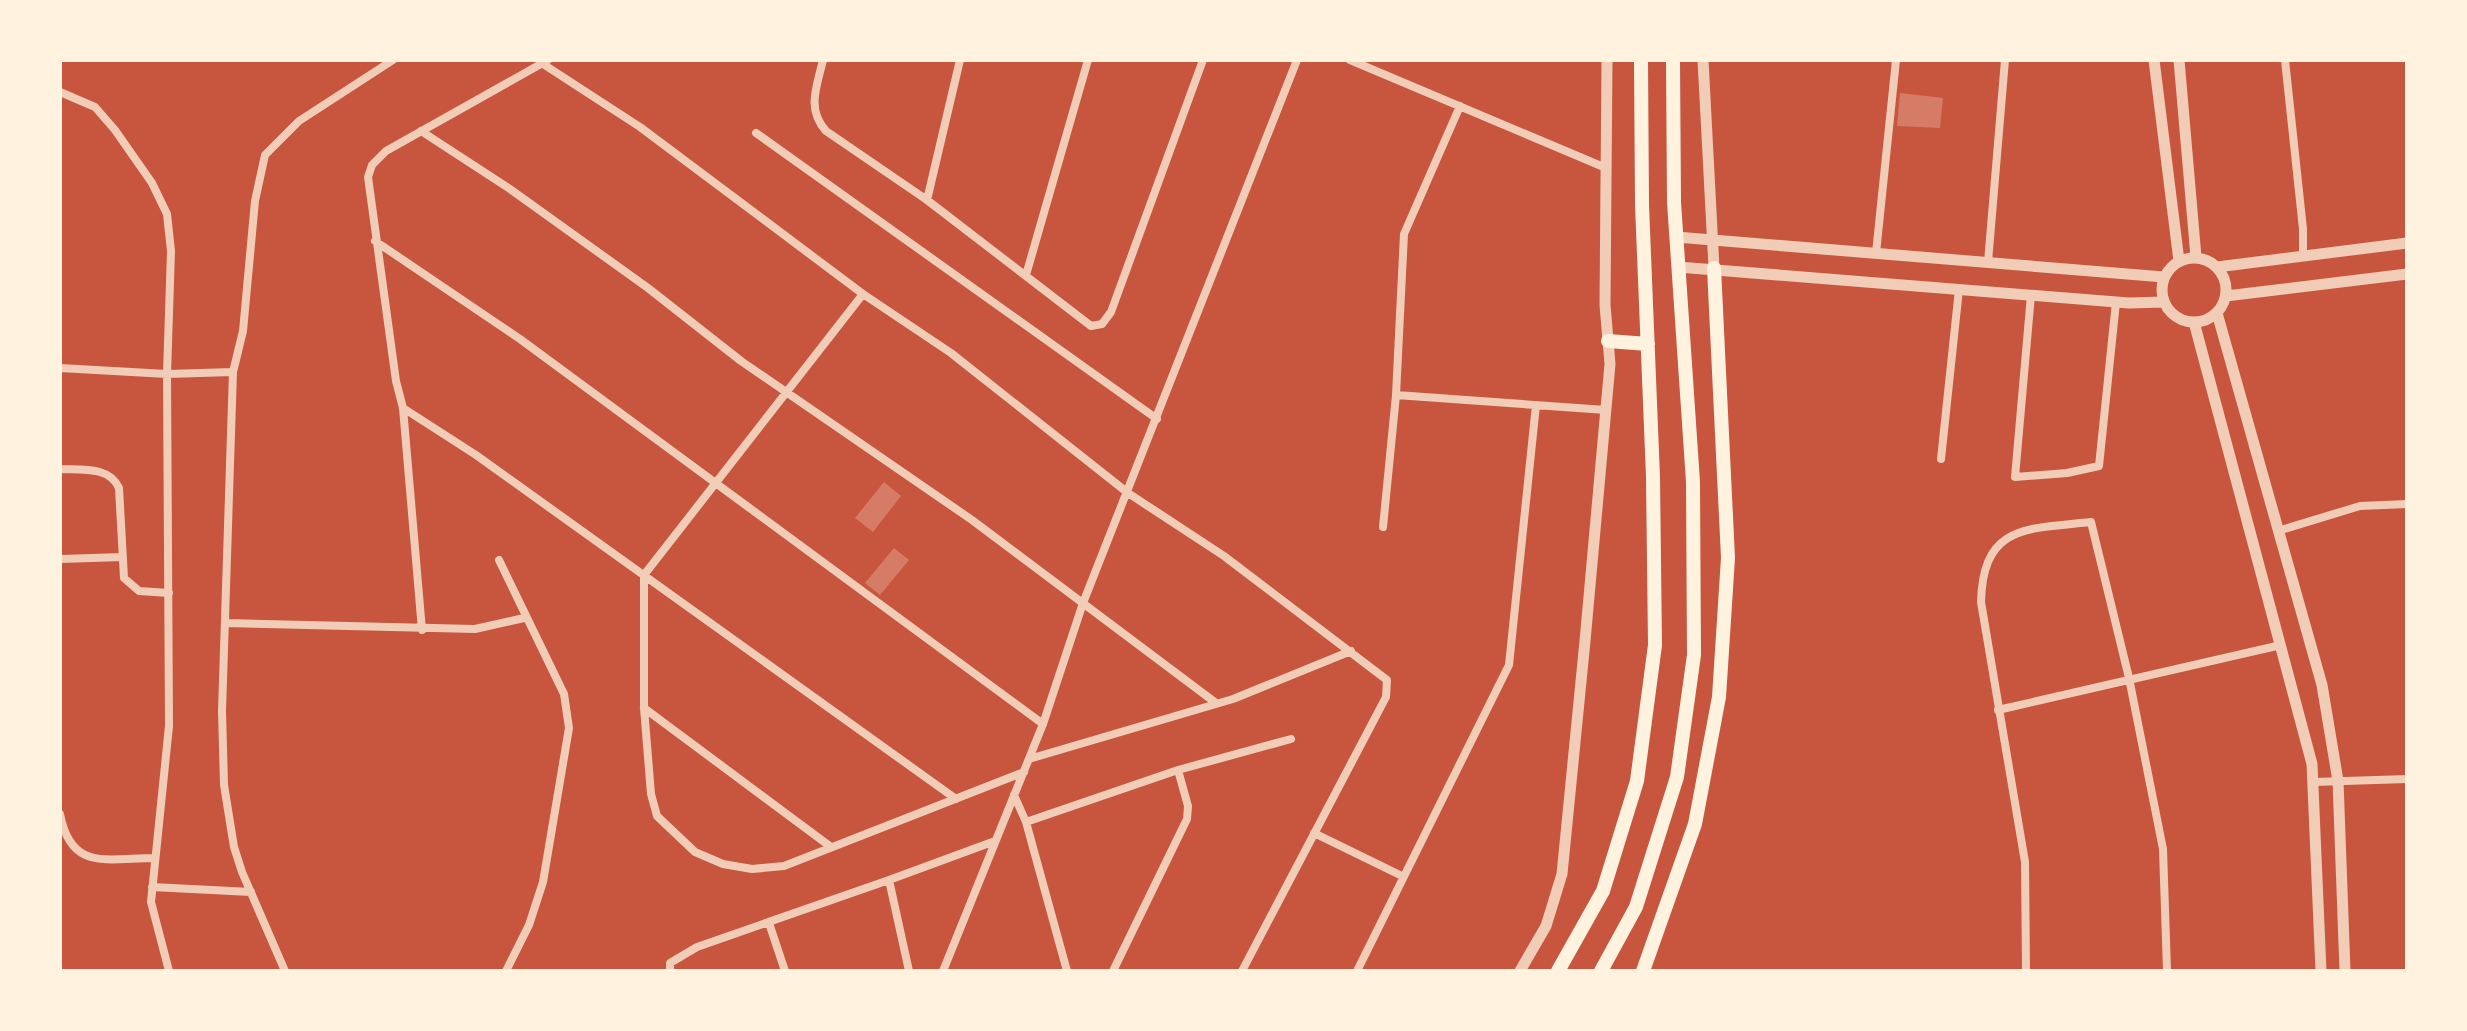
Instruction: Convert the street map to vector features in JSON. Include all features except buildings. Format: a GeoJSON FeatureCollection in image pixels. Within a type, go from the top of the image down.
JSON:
{"type":"FeatureCollection","features":[{"type":"Feature","properties":{"kind":"main road"},"geometry":{"type":"LineString","coordinates":[[1558,971],[1603,891],[1637,781],[1655,645],[1641,60]]}},
{"type":"Feature","properties":{"kind":"main road"},"geometry":{"type":"LineString","coordinates":[[1601,971],[1636,907],[1677,777],[1694,655],[1693,482],[1676,237],[1673,60]]}},
{"type":"Feature","properties":{"kind":"main road"},"geometry":{"type":"LineString","coordinates":[[1643,971],[1695,824],[1719,697],[1728,558],[1714,268]]}},
{"type":"Feature","properties":{"kind":"main road"},"geometry":{"type":"LineString","coordinates":[[1608,341],[1648,344]]}},
{"type":"Feature","properties":{"kind":"street"},"geometry":{"type":"LineString","coordinates":[[285,971],[234,847],[224,785],[225,623],[233,372],[243,331],[257,188],[265,155],[299,121],[393,60]]}},
{"type":"Feature","properties":{"kind":"street"},"geometry":{"type":"LineString","coordinates":[[823,60],[813,108],[816,120],[826,131],[927,200],[1091,326],[1102,324],[1111,312],[1203,60]]}},
{"type":"Feature","properties":{"kind":"street"},"geometry":{"type":"LineString","coordinates":[[927,200],[960,60]]}},
{"type":"Feature","properties":{"kind":"street"},"geometry":{"type":"LineString","coordinates":[[1026,275],[1088,60]]}},
{"type":"Feature","properties":{"kind":"street"},"geometry":{"type":"LineString","coordinates":[[943,971],[1043,724],[1083,603],[1297,60]]}},
{"type":"Feature","properties":{"kind":"street"},"geometry":{"type":"LineString","coordinates":[[1350,60],[1606,168]]}},
{"type":"Feature","properties":{"kind":"street"},"geometry":{"type":"LineString","coordinates":[[1520,971],[1546,926],[1562,874],[1606,410],[1607,60]]}},
{"type":"Feature","properties":{"kind":"street"},"geometry":{"type":"LineString","coordinates":[[1703,60],[1714,268]]}},
{"type":"Feature","properties":{"kind":"street"},"geometry":{"type":"LineString","coordinates":[[1876,253],[1896,60]]}},
{"type":"Feature","properties":{"kind":"street"},"geometry":{"type":"LineString","coordinates":[[1988,262],[2005,60]]}},
{"type":"Feature","properties":{"kind":"street"},"geometry":{"type":"LineString","coordinates":[[2154,60],[2179,261]]}},
{"type":"Feature","properties":{"kind":"street"},"geometry":{"type":"LineString","coordinates":[[2179,60],[2196,257]]}},
{"type":"Feature","properties":{"kind":"street"},"geometry":{"type":"LineString","coordinates":[[2285,60],[2303,229],[2303,256]]}},
{"type":"Feature","properties":{"kind":"street"},"geometry":{"type":"LineString","coordinates":[[422,630],[403,408],[396,381],[367,189],[372,165],[386,151],[546,62],[640,127],[863,294],[951,353],[1128,493],[1224,556],[1377,670],[1389,689],[1242,971]]}},
{"type":"Feature","properties":{"kind":"street"},"geometry":{"type":"LineString","coordinates":[[60,92],[95,107],[152,183],[167,214],[171,251],[167,374],[169,726],[152,887],[153,915],[169,971]]}},
{"type":"Feature","properties":{"kind":"street"},"geometry":{"type":"LineString","coordinates":[[1383,527],[1396,395],[1404,234],[1460,106]]}},
{"type":"Feature","properties":{"kind":"street"},"geometry":{"type":"LineString","coordinates":[[421,131],[648,288],[787,393],[972,520],[1216,703]]}},
{"type":"Feature","properties":{"kind":"street"},"geometry":{"type":"LineString","coordinates":[[756,133],[1157,419]]}},
{"type":"Feature","properties":{"kind":"street"},"geometry":{"type":"LineString","coordinates":[[1676,237],[2164,277]]}},
{"type":"Feature","properties":{"kind":"street"},"geometry":{"type":"LineString","coordinates":[[375,241],[520,339],[1043,724]]}},
{"type":"Feature","properties":{"kind":"street"},"geometry":{"type":"LineString","coordinates":[[2217,267],[2225,280],[2226,296],[2217,313],[2194,322],[2181,319],[2164,302],[2164,277],[2179,261],[2196,257],[2217,267],[2407,243]]}},
{"type":"Feature","properties":{"kind":"street"},"geometry":{"type":"LineString","coordinates":[[1678,267],[2116,302],[2164,302]]}},
{"type":"Feature","properties":{"kind":"street"},"geometry":{"type":"LineString","coordinates":[[2226,296],[2407,274]]}},
{"type":"Feature","properties":{"kind":"street"},"geometry":{"type":"LineString","coordinates":[[1941,459],[1959,289]]}},
{"type":"Feature","properties":{"kind":"street"},"geometry":{"type":"LineString","coordinates":[[863,294],[644,575],[644,708],[651,794],[657,816],[695,852],[723,864],[752,869],[784,866],[1024,772]]}},
{"type":"Feature","properties":{"kind":"street"},"geometry":{"type":"LineString","coordinates":[[2031,295],[2015,477],[2067,473],[2099,466],[2116,302]]}},
{"type":"Feature","properties":{"kind":"street"},"geometry":{"type":"LineString","coordinates":[[2217,313],[2281,530],[2322,685],[2338,781],[2345,971]]}},
{"type":"Feature","properties":{"kind":"street"},"geometry":{"type":"LineString","coordinates":[[2194,322],[2281,645],[2314,782],[2321,971]]}},
{"type":"Feature","properties":{"kind":"street"},"geometry":{"type":"LineString","coordinates":[[61,367],[167,374],[233,372]]}},
{"type":"Feature","properties":{"kind":"street"},"geometry":{"type":"LineString","coordinates":[[1396,395],[1606,410]]}},
{"type":"Feature","properties":{"kind":"street"},"geometry":{"type":"LineString","coordinates":[[1357,971],[1402,876],[1426,838],[1509,665],[1536,405]]}},
{"type":"Feature","properties":{"kind":"street"},"geometry":{"type":"LineString","coordinates":[[403,408],[476,455],[956,799]]}},
{"type":"Feature","properties":{"kind":"street"},"geometry":{"type":"LineString","coordinates":[[60,469],[105,473],[114,477],[119,488],[124,578],[139,591],[169,593]]}},
{"type":"Feature","properties":{"kind":"street"},"geometry":{"type":"LineString","coordinates":[[2281,530],[2360,506],[2407,504]]}},
{"type":"Feature","properties":{"kind":"street"},"geometry":{"type":"LineString","coordinates":[[2026,971],[2025,862],[1981,602],[1982,577],[1999,542],[2017,530],[2091,522],[2129,678],[2163,849],[2167,971]]}},
{"type":"Feature","properties":{"kind":"street"},"geometry":{"type":"LineString","coordinates":[[60,559],[123,557]]}},
{"type":"Feature","properties":{"kind":"street"},"geometry":{"type":"LineString","coordinates":[[499,560],[524,618],[564,694],[569,728],[543,882],[529,925],[506,971]]}},
{"type":"Feature","properties":{"kind":"street"},"geometry":{"type":"LineString","coordinates":[[225,623],[422,630],[475,629],[524,618]]}},
{"type":"Feature","properties":{"kind":"street"},"geometry":{"type":"LineString","coordinates":[[1998,710],[2281,645]]}},
{"type":"Feature","properties":{"kind":"street"},"geometry":{"type":"LineString","coordinates":[[1029,759],[1216,703],[1351,651]]}},
{"type":"Feature","properties":{"kind":"street"},"geometry":{"type":"LineString","coordinates":[[644,708],[831,847]]}},
{"type":"Feature","properties":{"kind":"street"},"geometry":{"type":"LineString","coordinates":[[1026,822],[1178,770],[1291,739]]}},
{"type":"Feature","properties":{"kind":"street"},"geometry":{"type":"LineString","coordinates":[[1113,971],[1187,819],[1188,806],[1178,770]]}},
{"type":"Feature","properties":{"kind":"street"},"geometry":{"type":"LineString","coordinates":[[2314,782],[2407,779]]}},
{"type":"Feature","properties":{"kind":"street"},"geometry":{"type":"LineString","coordinates":[[1014,795],[1026,822],[1067,971]]}},
{"type":"Feature","properties":{"kind":"street"},"geometry":{"type":"LineString","coordinates":[[60,814],[68,844],[87,859],[155,858]]}},
{"type":"Feature","properties":{"kind":"street"},"geometry":{"type":"LineString","coordinates":[[1314,833],[1402,876]]}},
{"type":"Feature","properties":{"kind":"street"},"geometry":{"type":"LineString","coordinates":[[670,971],[670,963],[679,955],[995,841]]}},
{"type":"Feature","properties":{"kind":"street"},"geometry":{"type":"LineString","coordinates":[[889,880],[909,971]]}},
{"type":"Feature","properties":{"kind":"street"},"geometry":{"type":"LineString","coordinates":[[152,887],[251,892]]}},
{"type":"Feature","properties":{"kind":"street"},"geometry":{"type":"LineString","coordinates":[[769,923],[785,971]]}}]}
